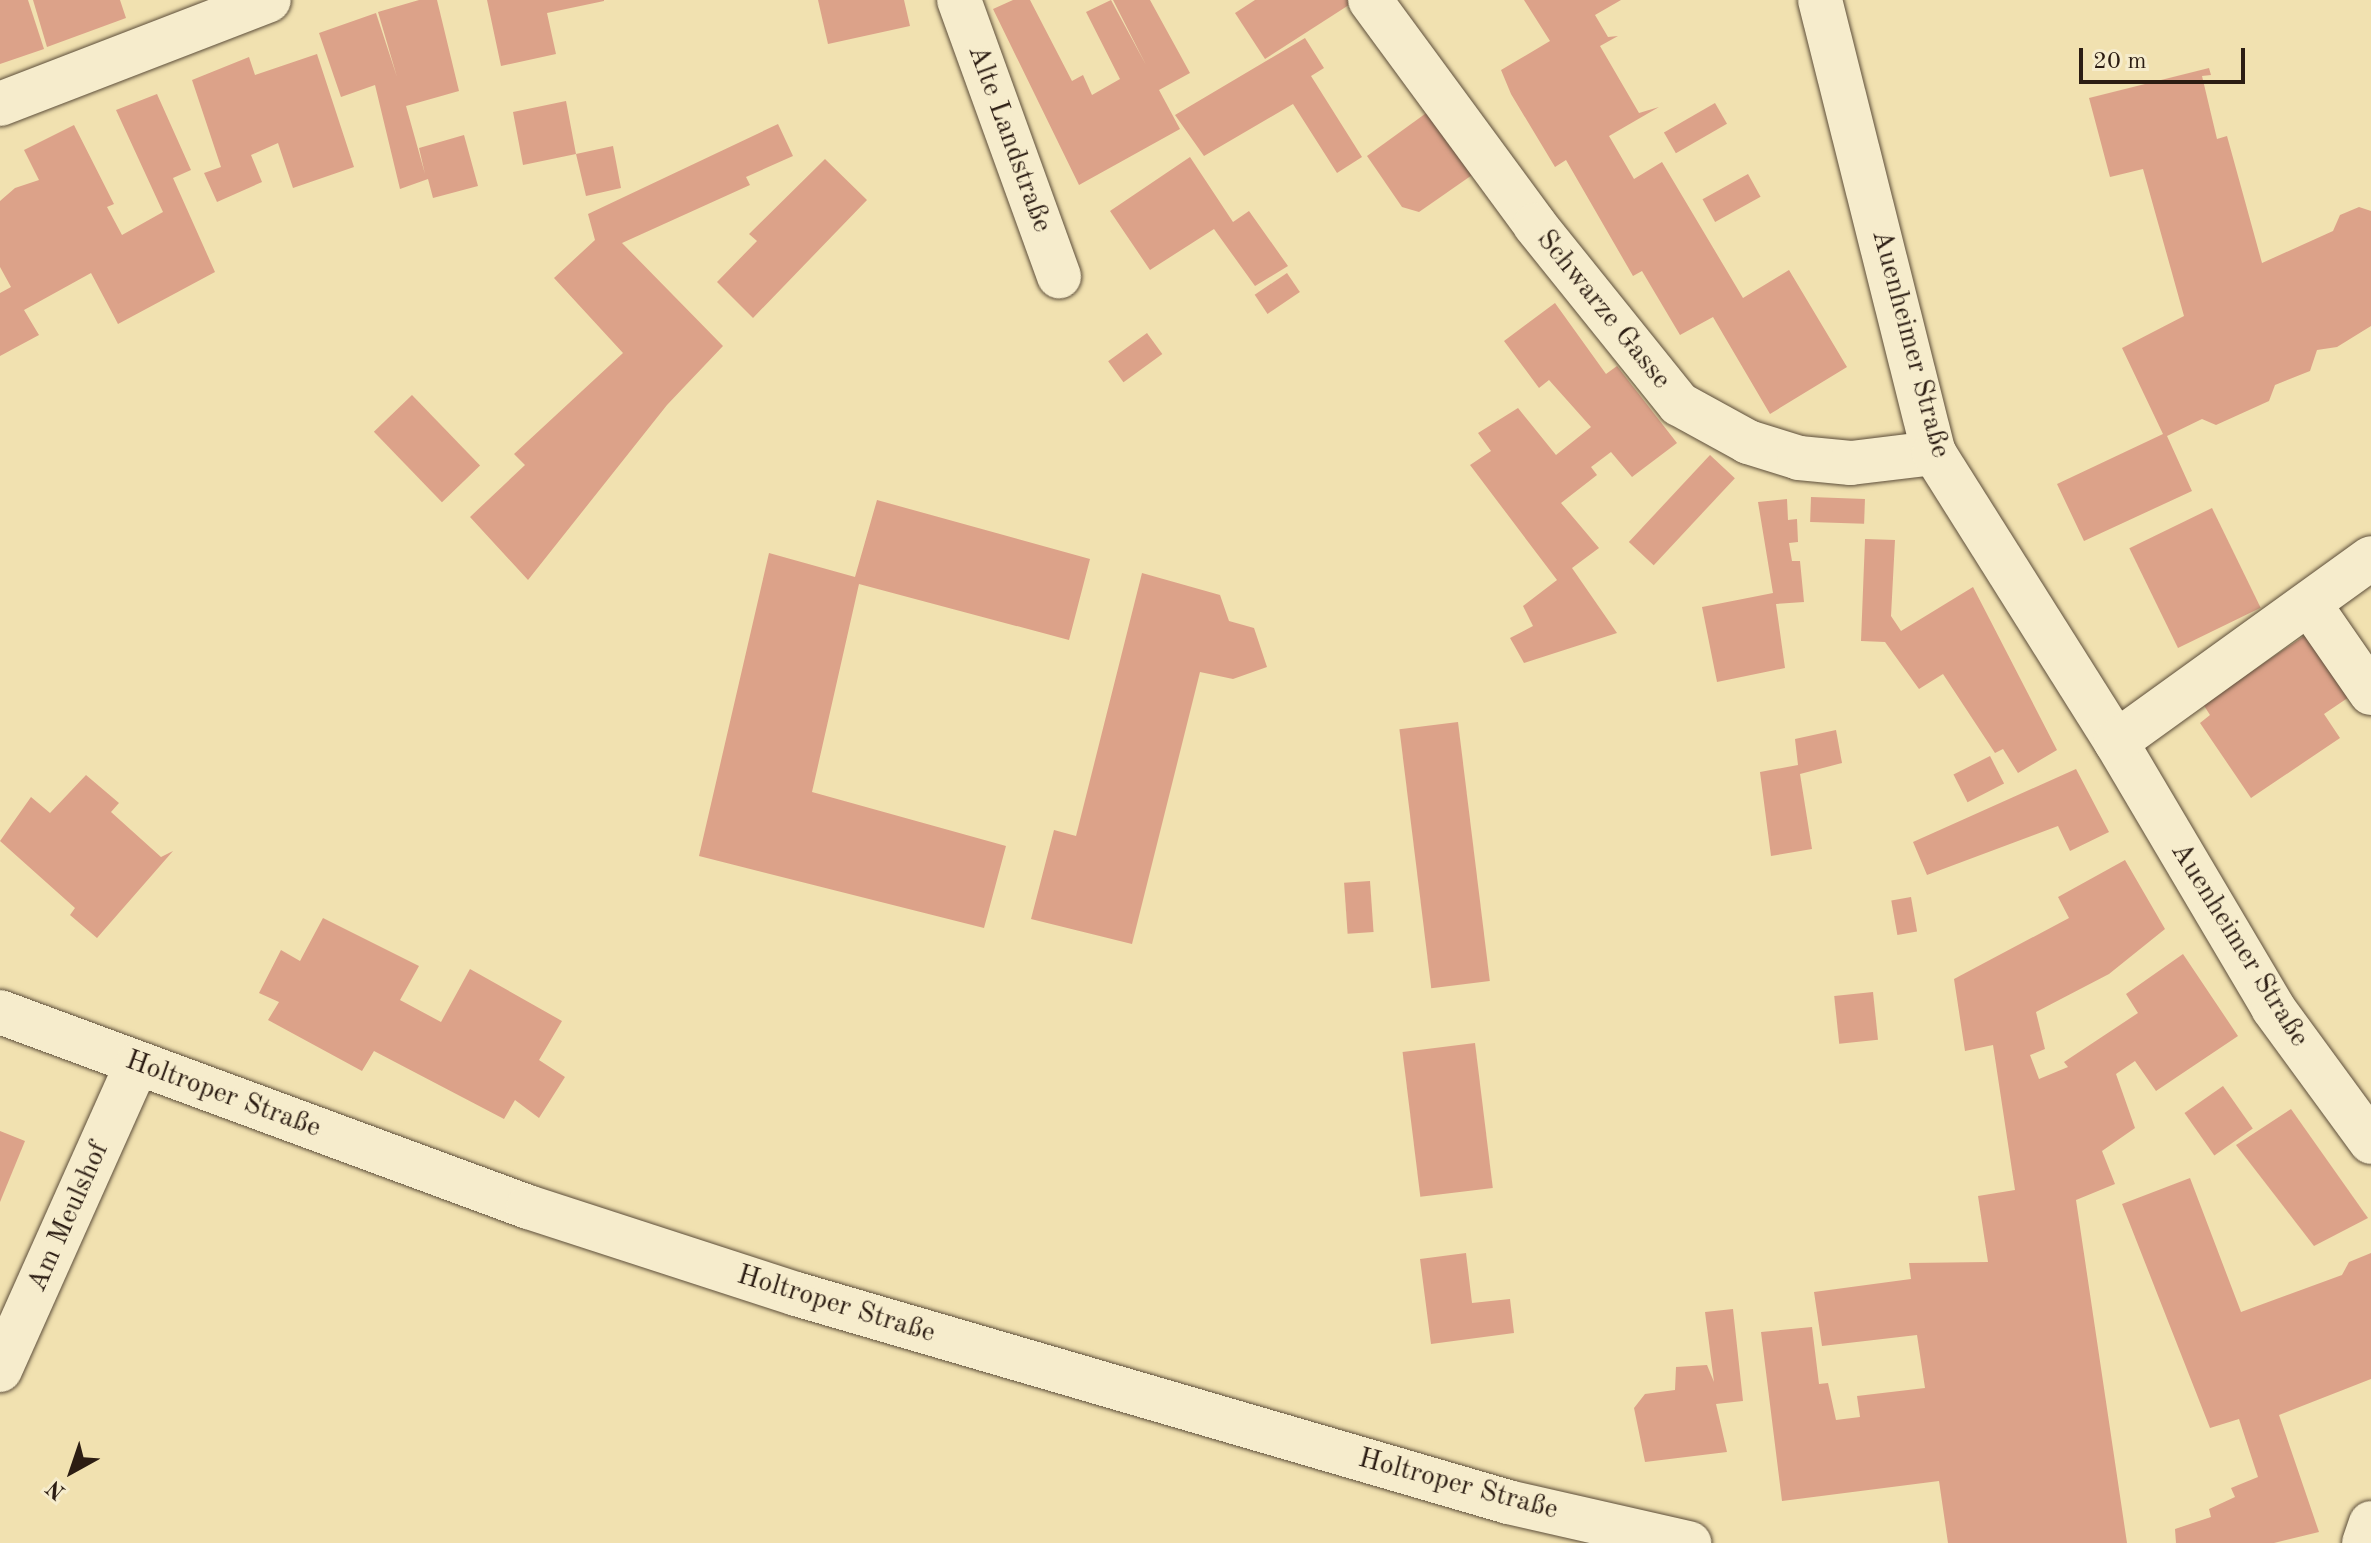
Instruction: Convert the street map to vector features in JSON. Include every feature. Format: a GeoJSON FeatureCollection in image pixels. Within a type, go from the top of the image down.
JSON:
{"type":"FeatureCollection","features":[{"type":"Feature","properties":{"kind":"street"},"geometry":{"type":"LineString","coordinates":[[0,104],[269,0]]}},
{"type":"Feature","properties":{"kind":"street","name":"Alte Landstraße"},"geometry":{"type":"LineString","coordinates":[[959,0],[1059,277]]}},
{"type":"Feature","properties":{"kind":"street","name":"Schwarze Gasse"},"geometry":{"type":"LineString","coordinates":[[1370,0],[1535,225],[1679,404],[1748,442],[1799,458],[1851,463],[1934,453]]}},
{"type":"Feature","properties":{"kind":"street","name":"Auenheimer Straße"},"geometry":{"type":"LineString","coordinates":[[1820,0],[1934,453],[2116,742],[2273,1008],[2371,1142]]}},
{"type":"Feature","properties":{"kind":"street"},"geometry":{"type":"LineString","coordinates":[[2116,742],[2310,605],[2371,558]]}},
{"type":"Feature","properties":{"kind":"street"},"geometry":{"type":"LineString","coordinates":[[2310,605],[2371,693]]}},
{"type":"Feature","properties":{"kind":"street","name":"Holtroper Straße"},"geometry":{"type":"LineString","coordinates":[[0,1012],[528,1207],[796,1294],[1508,1502],[1689,1543]]}},
{"type":"Feature","properties":{"kind":"street","name":"Am Meulshof"},"geometry":{"type":"LineString","coordinates":[[0,1370],[137,1064]]}},
{"type":"Feature","properties":{"kind":"street"},"geometry":{"type":"LineString","coordinates":[[2364,1543],[2371,1523]]}},
{"type":"Feature","properties":{"kind":"building"},"geometry":{"type":"Polygon","coordinates":[[[0,0],[28,0],[44,49],[0,64],[0,0]]]}},
{"type":"Feature","properties":{"kind":"building"},"geometry":{"type":"Polygon","coordinates":[[[33,0],[120,0],[126,18],[47,47],[33,0]]]}},
{"type":"Feature","properties":{"kind":"building"},"geometry":{"type":"Polygon","coordinates":[[[419,0],[437,0],[459,91],[406,106],[425,174],[419,148],[464,135],[478,186],[433,198],[428,179],[400,189],[375,85],[341,97],[319,33],[376,13],[397,77],[378,12],[419,0]]]}},
{"type":"Feature","properties":{"kind":"building"},"geometry":{"type":"Polygon","coordinates":[[[487,0],[604,1],[547,13],[556,54],[501,66],[487,0]]]}},
{"type":"Feature","properties":{"kind":"building"},"geometry":{"type":"Polygon","coordinates":[[[818,0],[904,0],[910,26],[828,44],[818,0]]]}},
{"type":"Feature","properties":{"kind":"building"},"geometry":{"type":"Polygon","coordinates":[[[1013,0],[1030,0],[1072,81],[1083,75],[1092,95],[1120,79],[1086,12],[1111,0],[1146,65],[1113,0],[1150,0],[1190,73],[1159,90],[1180,129],[1079,185],[993,9],[1013,0]]]}},
{"type":"Feature","properties":{"kind":"building"},"geometry":{"type":"Polygon","coordinates":[[[1255,0],[1349,0],[1352,3],[1265,59],[1235,13],[1255,0]]]}},
{"type":"Feature","properties":{"kind":"building"},"geometry":{"type":"Polygon","coordinates":[[[1524,0],[1621,0],[1595,15],[1608,37],[1618,36],[1600,46],[1639,113],[1659,107],[1609,136],[1634,179],[1662,162],[1743,298],[1789,270],[1847,367],[1770,414],[1713,317],[1680,335],[1642,271],[1633,276],[1566,160],[1555,167],[1511,94],[1501,70],[1550,41],[1524,0]]]}},
{"type":"Feature","properties":{"kind":"building"},"geometry":{"type":"Polygon","coordinates":[[[1305,38],[1324,68],[1311,76],[1362,157],[1337,173],[1293,104],[1204,156],[1175,115],[1305,38]]]}},
{"type":"Feature","properties":{"kind":"building"},"geometry":{"type":"Polygon","coordinates":[[[317,54],[354,167],[293,188],[278,143],[251,155],[262,182],[217,202],[204,173],[221,167],[192,80],[249,57],[255,75],[317,54]]]}},
{"type":"Feature","properties":{"kind":"building"},"geometry":{"type":"Polygon","coordinates":[[[2209,68],[2211,75],[2202,76],[2217,139],[2227,136],[2262,263],[2333,231],[2340,215],[2359,207],[2371,211],[2371,326],[2337,347],[2317,350],[2310,371],[2275,385],[2269,401],[2216,425],[2202,419],[2167,436],[2192,491],[2084,541],[2057,484],[2163,434],[2122,348],[2184,316],[2143,169],[2110,177],[2089,98],[2209,68]]]}},
{"type":"Feature","properties":{"kind":"building"},"geometry":{"type":"Polygon","coordinates":[[[157,94],[191,170],[173,178],[215,272],[118,324],[91,273],[24,310],[39,335],[0,356],[0,293],[11,287],[0,267],[0,201],[15,188],[39,180],[24,150],[74,125],[114,204],[107,207],[122,235],[163,212],[116,110],[157,94]]]}},
{"type":"Feature","properties":{"kind":"building"},"geometry":{"type":"Polygon","coordinates":[[[566,101],[576,154],[523,165],[513,112],[566,101]]]}},
{"type":"Feature","properties":{"kind":"building"},"geometry":{"type":"Polygon","coordinates":[[[1715,103],[1727,124],[1676,153],[1664,132],[1715,103]]]}},
{"type":"Feature","properties":{"kind":"building"},"geometry":{"type":"Polygon","coordinates":[[[1429,111],[1475,173],[1419,212],[1402,207],[1367,156],[1429,111]]]}},
{"type":"Feature","properties":{"kind":"building"},"geometry":{"type":"Polygon","coordinates":[[[778,124],[793,156],[746,177],[750,185],[622,243],[723,346],[667,405],[528,580],[470,517],[525,465],[514,454],[623,353],[554,278],[595,240],[588,214],[778,124]]]}},
{"type":"Feature","properties":{"kind":"building"},"geometry":{"type":"Polygon","coordinates":[[[613,146],[621,188],[586,196],[576,154],[613,146]]]}},
{"type":"Feature","properties":{"kind":"building"},"geometry":{"type":"Polygon","coordinates":[[[1190,157],[1233,222],[1249,211],[1288,266],[1255,286],[1214,229],[1150,270],[1110,211],[1190,157]]]}},
{"type":"Feature","properties":{"kind":"building"},"geometry":{"type":"Polygon","coordinates":[[[825,159],[867,200],[753,318],[717,282],[757,241],[749,234],[825,159]]]}},
{"type":"Feature","properties":{"kind":"building"},"geometry":{"type":"Polygon","coordinates":[[[1748,174],[1761,197],[1715,222],[1703,199],[1748,174]]]}},
{"type":"Feature","properties":{"kind":"building"},"geometry":{"type":"Polygon","coordinates":[[[1287,273],[1300,292],[1268,314],[1255,295],[1287,273]]]}},
{"type":"Feature","properties":{"kind":"building"},"geometry":{"type":"Polygon","coordinates":[[[1555,303],[1606,374],[1617,366],[1677,443],[1632,477],[1611,452],[1591,467],[1597,475],[1561,503],[1599,548],[1572,568],[1617,633],[1524,663],[1510,638],[1533,626],[1523,606],[1557,580],[1470,465],[1491,451],[1478,433],[1518,408],[1556,455],[1591,427],[1549,380],[1539,388],[1504,341],[1555,303]]]}},
{"type":"Feature","properties":{"kind":"building"},"geometry":{"type":"Polygon","coordinates":[[[1147,333],[1162,354],[1123,382],[1108,361],[1147,333]]]}},
{"type":"Feature","properties":{"kind":"building"},"geometry":{"type":"Polygon","coordinates":[[[412,395],[480,465],[442,502],[374,432],[412,395]]]}},
{"type":"Feature","properties":{"kind":"building"},"geometry":{"type":"Polygon","coordinates":[[[1710,455],[1735,478],[1654,565],[1629,542],[1710,455]]]}},
{"type":"Feature","properties":{"kind":"building"},"geometry":{"type":"Polygon","coordinates":[[[1811,497],[1865,499],[1864,524],[1810,522],[1811,497]]]}},
{"type":"Feature","properties":{"kind":"building"},"geometry":{"type":"Polygon","coordinates":[[[1787,499],[1788,520],[1797,519],[1798,542],[1789,543],[1792,561],[1800,561],[1804,602],[1776,604],[1785,668],[1717,682],[1702,607],[1773,593],[1758,502],[1787,499]]]}},
{"type":"Feature","properties":{"kind":"building"},"geometry":{"type":"Polygon","coordinates":[[[877,500],[1090,559],[1069,640],[859,584],[812,792],[1006,846],[984,928],[699,856],[769,553],[855,577],[877,500]]]}},
{"type":"Feature","properties":{"kind":"building"},"geometry":{"type":"Polygon","coordinates":[[[2212,508],[2261,608],[2178,648],[2129,548],[2212,508]]]}},
{"type":"Feature","properties":{"kind":"building"},"geometry":{"type":"Polygon","coordinates":[[[1865,539],[1895,540],[1891,616],[1901,631],[1973,587],[2057,750],[2018,773],[2003,749],[1995,753],[1943,674],[1919,689],[1885,642],[1861,641],[1865,539]]]}},
{"type":"Feature","properties":{"kind":"building"},"geometry":{"type":"Polygon","coordinates":[[[1142,573],[1220,595],[1229,621],[1254,628],[1267,667],[1233,679],[1200,672],[1132,944],[1031,919],[1054,830],[1076,836],[1142,573]]]}},
{"type":"Feature","properties":{"kind":"building"},"geometry":{"type":"Polygon","coordinates":[[[2310,632],[2352,695],[2324,714],[2340,738],[2251,798],[2200,723],[2210,715],[2203,704],[2310,632]]]}},
{"type":"Feature","properties":{"kind":"building"},"geometry":{"type":"Polygon","coordinates":[[[1458,722],[1490,981],[1431,988],[1399,729],[1458,722]]]}},
{"type":"Feature","properties":{"kind":"building"},"geometry":{"type":"Polygon","coordinates":[[[1836,730],[1842,763],[1800,774],[1812,849],[1771,856],[1760,772],[1798,765],[1795,739],[1836,730]]]}},
{"type":"Feature","properties":{"kind":"building"},"geometry":{"type":"Polygon","coordinates":[[[1990,756],[2004,784],[1968,802],[1953,775],[1990,756]]]}},
{"type":"Feature","properties":{"kind":"building"},"geometry":{"type":"Polygon","coordinates":[[[2076,769],[2109,832],[2070,851],[2058,826],[1927,875],[1913,842],[2076,769]]]}},
{"type":"Feature","properties":{"kind":"building"},"geometry":{"type":"Polygon","coordinates":[[[86,775],[119,803],[111,812],[161,857],[173,851],[97,938],[70,915],[75,908],[0,841],[31,797],[50,813],[86,775]]]}},
{"type":"Feature","properties":{"kind":"building"},"geometry":{"type":"Polygon","coordinates":[[[2125,860],[2165,929],[2109,974],[2036,1012],[2045,1049],[2030,1055],[2039,1079],[2068,1067],[2064,1062],[2138,1013],[2126,994],[2183,954],[2238,1036],[2156,1091],[2135,1061],[2116,1074],[2135,1128],[2102,1151],[2115,1184],[2076,1200],[2127,1543],[1948,1543],[1939,1481],[1782,1501],[1761,1332],[1812,1327],[1819,1384],[1828,1383],[1836,1420],[1860,1417],[1857,1396],[1925,1388],[1917,1335],[1822,1346],[1814,1292],[1911,1279],[1909,1263],[1988,1262],[1978,1196],[2015,1190],[1993,1045],[1965,1051],[1954,979],[2069,918],[2058,897],[2125,860]]]}},
{"type":"Feature","properties":{"kind":"building"},"geometry":{"type":"Polygon","coordinates":[[[1370,881],[1374,932],[1348,934],[1344,883],[1370,881]]]}},
{"type":"Feature","properties":{"kind":"building"},"geometry":{"type":"Polygon","coordinates":[[[1911,897],[1917,931],[1897,935],[1891,900],[1911,897]]]}},
{"type":"Feature","properties":{"kind":"building"},"geometry":{"type":"Polygon","coordinates":[[[323,918],[419,966],[400,1000],[441,1022],[470,969],[562,1021],[539,1060],[565,1077],[539,1118],[515,1100],[504,1119],[374,1051],[362,1071],[268,1020],[279,1002],[259,993],[281,950],[300,961],[323,918]]]}},
{"type":"Feature","properties":{"kind":"building"},"geometry":{"type":"Polygon","coordinates":[[[1873,992],[1878,1040],[1839,1044],[1834,996],[1873,992]]]}},
{"type":"Feature","properties":{"kind":"building"},"geometry":{"type":"Polygon","coordinates":[[[1475,1043],[1493,1188],[1420,1197],[1403,1052],[1475,1043]]]}},
{"type":"Feature","properties":{"kind":"building"},"geometry":{"type":"Polygon","coordinates":[[[2223,1086],[2253,1129],[2214,1156],[2184,1113],[2223,1086]]]}},
{"type":"Feature","properties":{"kind":"building"},"geometry":{"type":"Polygon","coordinates":[[[2291,1109],[2368,1218],[2314,1246],[2236,1145],[2291,1109]]]}},
{"type":"Feature","properties":{"kind":"building"},"geometry":{"type":"Polygon","coordinates":[[[0,1131],[25,1141],[0,1202],[0,1131]]]}},
{"type":"Feature","properties":{"kind":"building"},"geometry":{"type":"Polygon","coordinates":[[[2190,1178],[2241,1312],[2342,1275],[2349,1262],[2371,1253],[2371,1379],[2279,1415],[2319,1532],[2274,1543],[2176,1543],[2175,1529],[2211,1517],[2209,1509],[2235,1497],[2231,1488],[2258,1477],[2239,1419],[2210,1428],[2122,1204],[2190,1178]]]}},
{"type":"Feature","properties":{"kind":"building"},"geometry":{"type":"Polygon","coordinates":[[[1466,1253],[1472,1303],[1510,1299],[1514,1333],[1431,1344],[1420,1259],[1466,1253]]]}},
{"type":"Feature","properties":{"kind":"building"},"geometry":{"type":"Polygon","coordinates":[[[1733,1309],[1743,1401],[1716,1404],[1727,1452],[1645,1462],[1634,1408],[1645,1394],[1675,1390],[1676,1367],[1707,1365],[1714,1382],[1705,1312],[1733,1309]]]}}]}
